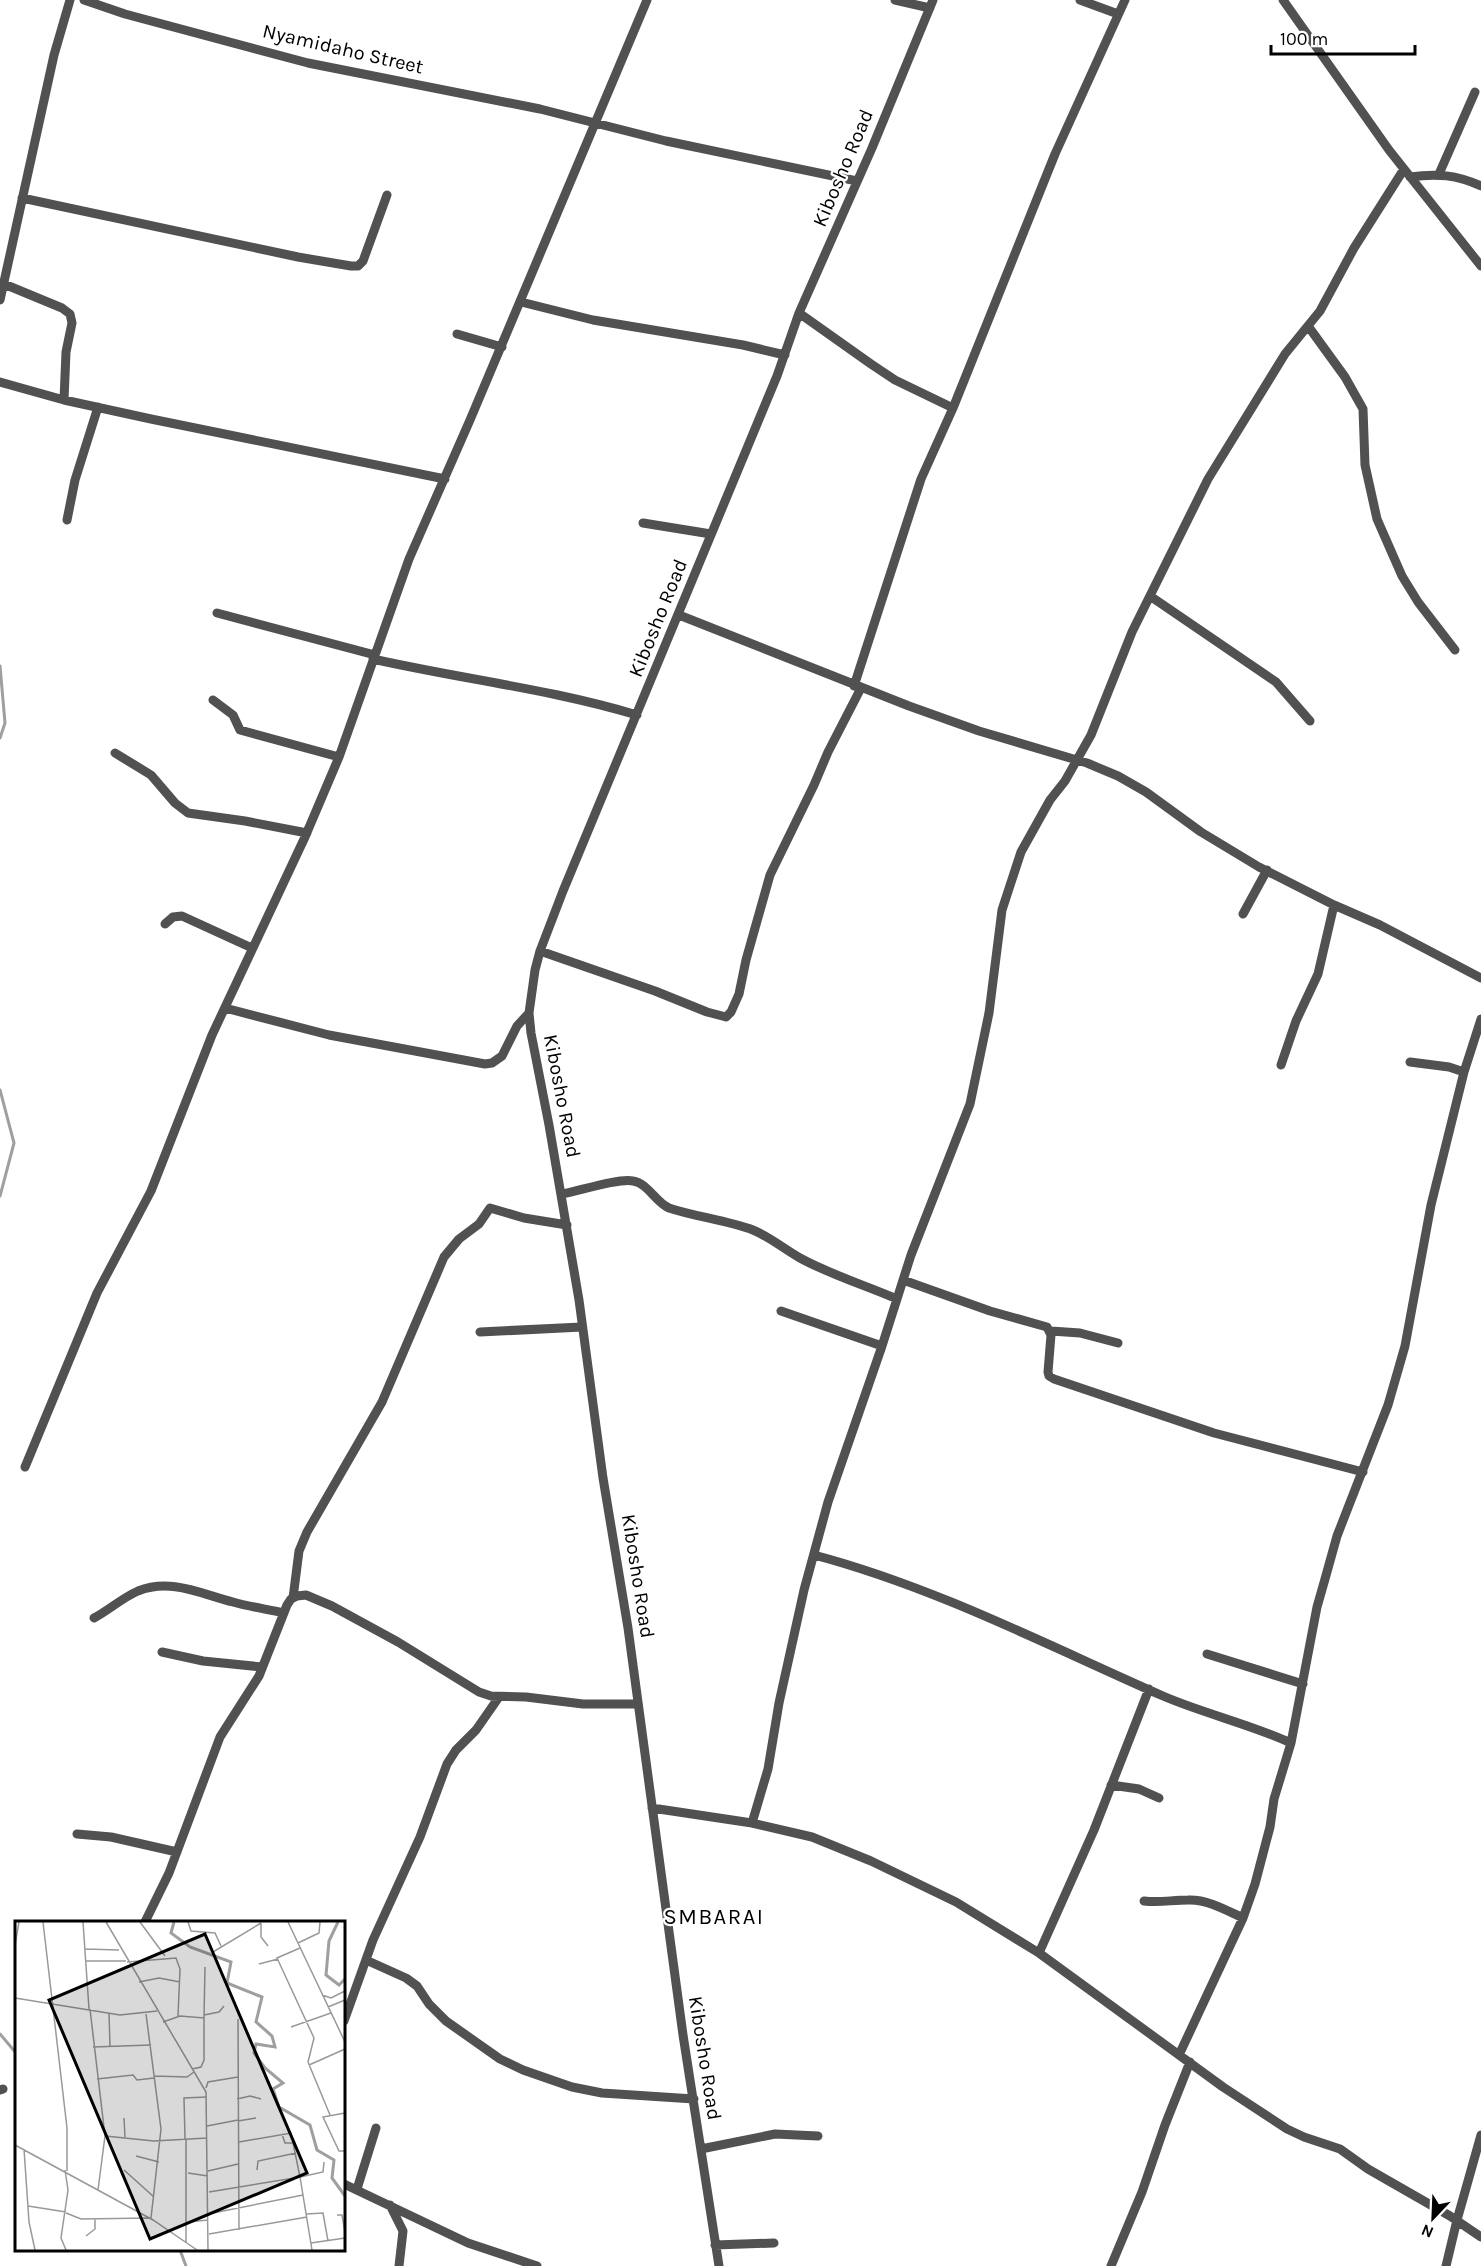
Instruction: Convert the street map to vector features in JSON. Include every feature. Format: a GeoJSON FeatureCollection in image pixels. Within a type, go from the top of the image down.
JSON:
{"type":"FeatureCollection","features":[{"type":"Feature","properties":{"kind":"street"},"geometry":{"type":"LineString","coordinates":[[0,300],[54,55],[70,0]]}},
{"type":"Feature","properties":{"kind":"street","name":"Nyamidaho Street"},"geometry":{"type":"LineString","coordinates":[[84,0],[125,14],[308,63],[540,109],[734,156],[857,181]]}},
{"type":"Feature","properties":{"kind":"street"},"geometry":{"type":"LineString","coordinates":[[25,1467],[97,1293],[151,1191],[199,1066],[307,833],[354,720],[409,560],[502,347],[647,0]]}},
{"type":"Feature","properties":{"kind":"street"},"geometry":{"type":"LineString","coordinates":[[895,0],[931,4]]}},
{"type":"Feature","properties":{"kind":"street"},"geometry":{"type":"LineString","coordinates":[[1080,0],[1118,14]]}},
{"type":"Feature","properties":{"kind":"street"},"geometry":{"type":"LineString","coordinates":[[540,951],[655,991],[707,1012],[726,1017],[731,1012],[739,994],[770,875],[814,785],[857,687],[921,479],[953,408],[1055,154],[1125,0]]}},
{"type":"Feature","properties":{"kind":"street"},"geometry":{"type":"LineString","coordinates":[[1283,0],[1407,173],[1481,266]]}},
{"type":"Feature","properties":{"kind":"street","name":"Kibosho Road"},"geometry":{"type":"LineString","coordinates":[[719,2266],[683,2035],[638,1704],[567,1225],[537,1068],[529,1013],[530,992],[540,951],[785,355],[799,313],[931,4]]}},
{"type":"Feature","properties":{"kind":"street"},"geometry":{"type":"LineString","coordinates":[[1439,174],[1475,92]]}},
{"type":"Feature","properties":{"kind":"street"},"geometry":{"type":"LineString","coordinates":[[1407,173],[1463,177],[1481,186]]}},
{"type":"Feature","properties":{"kind":"street"},"geometry":{"type":"LineString","coordinates":[[752,1823],[768,1769],[779,1703],[828,1502],[911,1255],[970,1104],[989,1013],[1002,910],[1021,852],[1091,735],[1132,632],[1208,479],[1285,354],[1326,301],[1354,248],[1407,173]]}},
{"type":"Feature","properties":{"kind":"street"},"geometry":{"type":"LineString","coordinates":[[22,198],[358,266],[363,261],[387,195]]}},
{"type":"Feature","properties":{"kind":"street"},"geometry":{"type":"LineString","coordinates":[[4,284],[62,308],[70,315],[72,323],[66,351],[64,400]]}},
{"type":"Feature","properties":{"kind":"street"},"geometry":{"type":"LineString","coordinates":[[521,302],[593,320],[743,345],[785,355]]}},
{"type":"Feature","properties":{"kind":"street"},"geometry":{"type":"LineString","coordinates":[[799,313],[896,380],[953,408]]}},
{"type":"Feature","properties":{"kind":"street"},"geometry":{"type":"LineString","coordinates":[[1308,326],[1345,377],[1363,410],[1365,465],[1377,519],[1402,576],[1418,602],[1455,650]]}},
{"type":"Feature","properties":{"kind":"street"},"geometry":{"type":"LineString","coordinates":[[457,334],[502,347]]}},
{"type":"Feature","properties":{"kind":"street"},"geometry":{"type":"LineString","coordinates":[[0,382],[64,400],[445,479]]}},
{"type":"Feature","properties":{"kind":"street"},"geometry":{"type":"LineString","coordinates":[[67,520],[75,480],[98,407]]}},
{"type":"Feature","properties":{"kind":"street"},"geometry":{"type":"LineString","coordinates":[[643,523],[711,534]]}},
{"type":"Feature","properties":{"kind":"street"},"geometry":{"type":"LineString","coordinates":[[1150,596],[1269,676],[1310,721]]}},
{"type":"Feature","properties":{"kind":"street"},"geometry":{"type":"LineString","coordinates":[[217,613],[374,657],[562,695],[637,715]]}},
{"type":"Feature","properties":{"kind":"street"},"geometry":{"type":"LineString","coordinates":[[678,615],[857,687],[979,731],[1077,760],[1132,783],[1191,826],[1267,870],[1334,905],[1380,924],[1481,978]]}},
{"type":"Feature","properties":{"kind":"street"},"geometry":{"type":"LineString","coordinates":[[213,700],[233,715],[240,730],[339,757]]}},
{"type":"Feature","properties":{"kind":"street"},"geometry":{"type":"LineString","coordinates":[[115,753],[151,775],[175,803],[188,813],[307,833]]}},
{"type":"Feature","properties":{"kind":"street"},"geometry":{"type":"LineString","coordinates":[[1244,914],[1267,870]]}},
{"type":"Feature","properties":{"kind":"street"},"geometry":{"type":"LineString","coordinates":[[1281,1065],[1296,1021],[1314,983],[1334,905]]}},
{"type":"Feature","properties":{"kind":"street"},"geometry":{"type":"LineString","coordinates":[[165,924],[173,917],[182,916],[252,948]]}},
{"type":"Feature","properties":{"kind":"street"},"geometry":{"type":"LineString","coordinates":[[225,1008],[329,1035],[485,1064],[492,1063],[502,1056],[517,1026],[529,1013]]}},
{"type":"Feature","properties":{"kind":"street"},"geometry":{"type":"LineString","coordinates":[[1179,2055],[1243,1918],[1263,1856],[1274,1799],[1291,1743],[1317,1607],[1337,1536],[1388,1405],[1406,1346],[1431,1205],[1464,1072],[1481,1019]]}},
{"type":"Feature","properties":{"kind":"street"},"geometry":{"type":"LineString","coordinates":[[1410,1062],[1449,1067],[1464,1072]]}},
{"type":"Feature","properties":{"kind":"street"},"geometry":{"type":"LineString","coordinates":[[562,1194],[620,1181],[635,1180],[667,1207],[754,1231],[831,1274],[897,1299]]}},
{"type":"Feature","properties":{"kind":"street"},"geometry":{"type":"LineString","coordinates":[[146,1921],[169,1873],[220,1737],[236,1709],[250,1691],[284,1613],[293,1598],[299,1551],[307,1532],[382,1402],[444,1257],[459,1239],[479,1224],[490,1208],[524,1218],[567,1225]]}},
{"type":"Feature","properties":{"kind":"street"},"geometry":{"type":"LineString","coordinates":[[903,1280],[990,1311],[1041,1324],[1051,1330],[1080,1333],[1118,1343]]}},
{"type":"Feature","properties":{"kind":"street"},"geometry":{"type":"LineString","coordinates":[[781,1311],[882,1346]]}},
{"type":"Feature","properties":{"kind":"street"},"geometry":{"type":"LineString","coordinates":[[480,1332],[582,1327]]}},
{"type":"Feature","properties":{"kind":"street"},"geometry":{"type":"LineString","coordinates":[[1051,1330],[1048,1372],[1049,1376],[1054,1379],[1214,1433],[1363,1472]]}},
{"type":"Feature","properties":{"kind":"street"},"geometry":{"type":"LineString","coordinates":[[814,1555],[858,1568],[971,1611],[1149,1689],[1291,1743]]}},
{"type":"Feature","properties":{"kind":"street"},"geometry":{"type":"LineString","coordinates":[[94,1618],[137,1591],[155,1586],[189,1589],[235,1603],[284,1613]]}},
{"type":"Feature","properties":{"kind":"street"},"geometry":{"type":"LineString","coordinates":[[293,1598],[306,1595],[332,1606],[398,1642],[473,1689],[499,1696],[583,1704],[638,1704]]}},
{"type":"Feature","properties":{"kind":"street"},"geometry":{"type":"LineString","coordinates":[[162,1652],[203,1661],[262,1667]]}},
{"type":"Feature","properties":{"kind":"street"},"geometry":{"type":"LineString","coordinates":[[1207,1654],[1303,1684]]}},
{"type":"Feature","properties":{"kind":"street"},"geometry":{"type":"LineString","coordinates":[[1039,1953],[1094,1830],[1149,1689]]}},
{"type":"Feature","properties":{"kind":"street"},"geometry":{"type":"LineString","coordinates":[[345,2018],[366,1960],[420,1837],[447,1764],[456,1750],[476,1730],[499,1696]]}},
{"type":"Feature","properties":{"kind":"street"},"geometry":{"type":"LineString","coordinates":[[1110,1785],[1139,1789],[1159,1798]]}},
{"type":"Feature","properties":{"kind":"street"},"geometry":{"type":"LineString","coordinates":[[652,1808],[752,1823],[812,1837],[871,1861],[956,1902],[1039,1953],[1223,2087],[1287,2129],[1340,2149],[1368,2169],[1481,2237]]}},
{"type":"Feature","properties":{"kind":"street"},"geometry":{"type":"LineString","coordinates":[[77,1834],[111,1837],[177,1852]]}},
{"type":"Feature","properties":{"kind":"street"},"geometry":{"type":"LineString","coordinates":[[1144,1901],[1162,1903],[1200,1900],[1243,1918]]}},
{"type":"Feature","properties":{"kind":"street"},"geometry":{"type":"LineString","coordinates":[[366,1960],[406,1978],[417,1986],[429,2004],[446,2021],[500,2059],[523,2070],[572,2087],[592,2091],[627,2096],[694,2099]]}},
{"type":"Feature","properties":{"kind":"street"},"geometry":{"type":"LineString","coordinates":[[1111,2266],[1142,2192],[1190,2062]]}},
{"type":"Feature","properties":{"kind":"street"},"geometry":{"type":"LineString","coordinates":[[357,2189],[376,2128]]}},
{"type":"Feature","properties":{"kind":"street"},"geometry":{"type":"LineString","coordinates":[[701,2149],[775,2134],[818,2136]]}},
{"type":"Feature","properties":{"kind":"street"},"geometry":{"type":"LineString","coordinates":[[1446,2266],[1456,2220],[1481,2134]]}},
{"type":"Feature","properties":{"kind":"street"},"geometry":{"type":"LineString","coordinates":[[345,2184],[484,2250],[537,2266]]}},
{"type":"Feature","properties":{"kind":"street"},"geometry":{"type":"LineString","coordinates":[[390,2205],[403,2231],[399,2266]]}},
{"type":"Feature","properties":{"kind":"street"},"geometry":{"type":"LineString","coordinates":[[715,2245],[774,2243]]}},
{"type":"Feature","properties":{"kind":"waterway"},"geometry":{"type":"LineString","coordinates":[[0,666],[5,723],[0,738]]}},
{"type":"Feature","properties":{"kind":"waterway"},"geometry":{"type":"LineString","coordinates":[[0,1090],[14,1143],[0,1196]]}},
{"type":"Feature","properties":{"kind":"waterway"},"geometry":{"type":"LineString","coordinates":[[0,2034],[15,2052]]}},
{"type":"Feature","properties":{"kind":"waterway"},"geometry":{"type":"LineString","coordinates":[[180,2251],[186,2266]]}},
{"type":"Feature","properties":{"kind":"district","name":"SMBARAI"},"geometry":{"type":"Point","coordinates":[714,1917]}}]}
